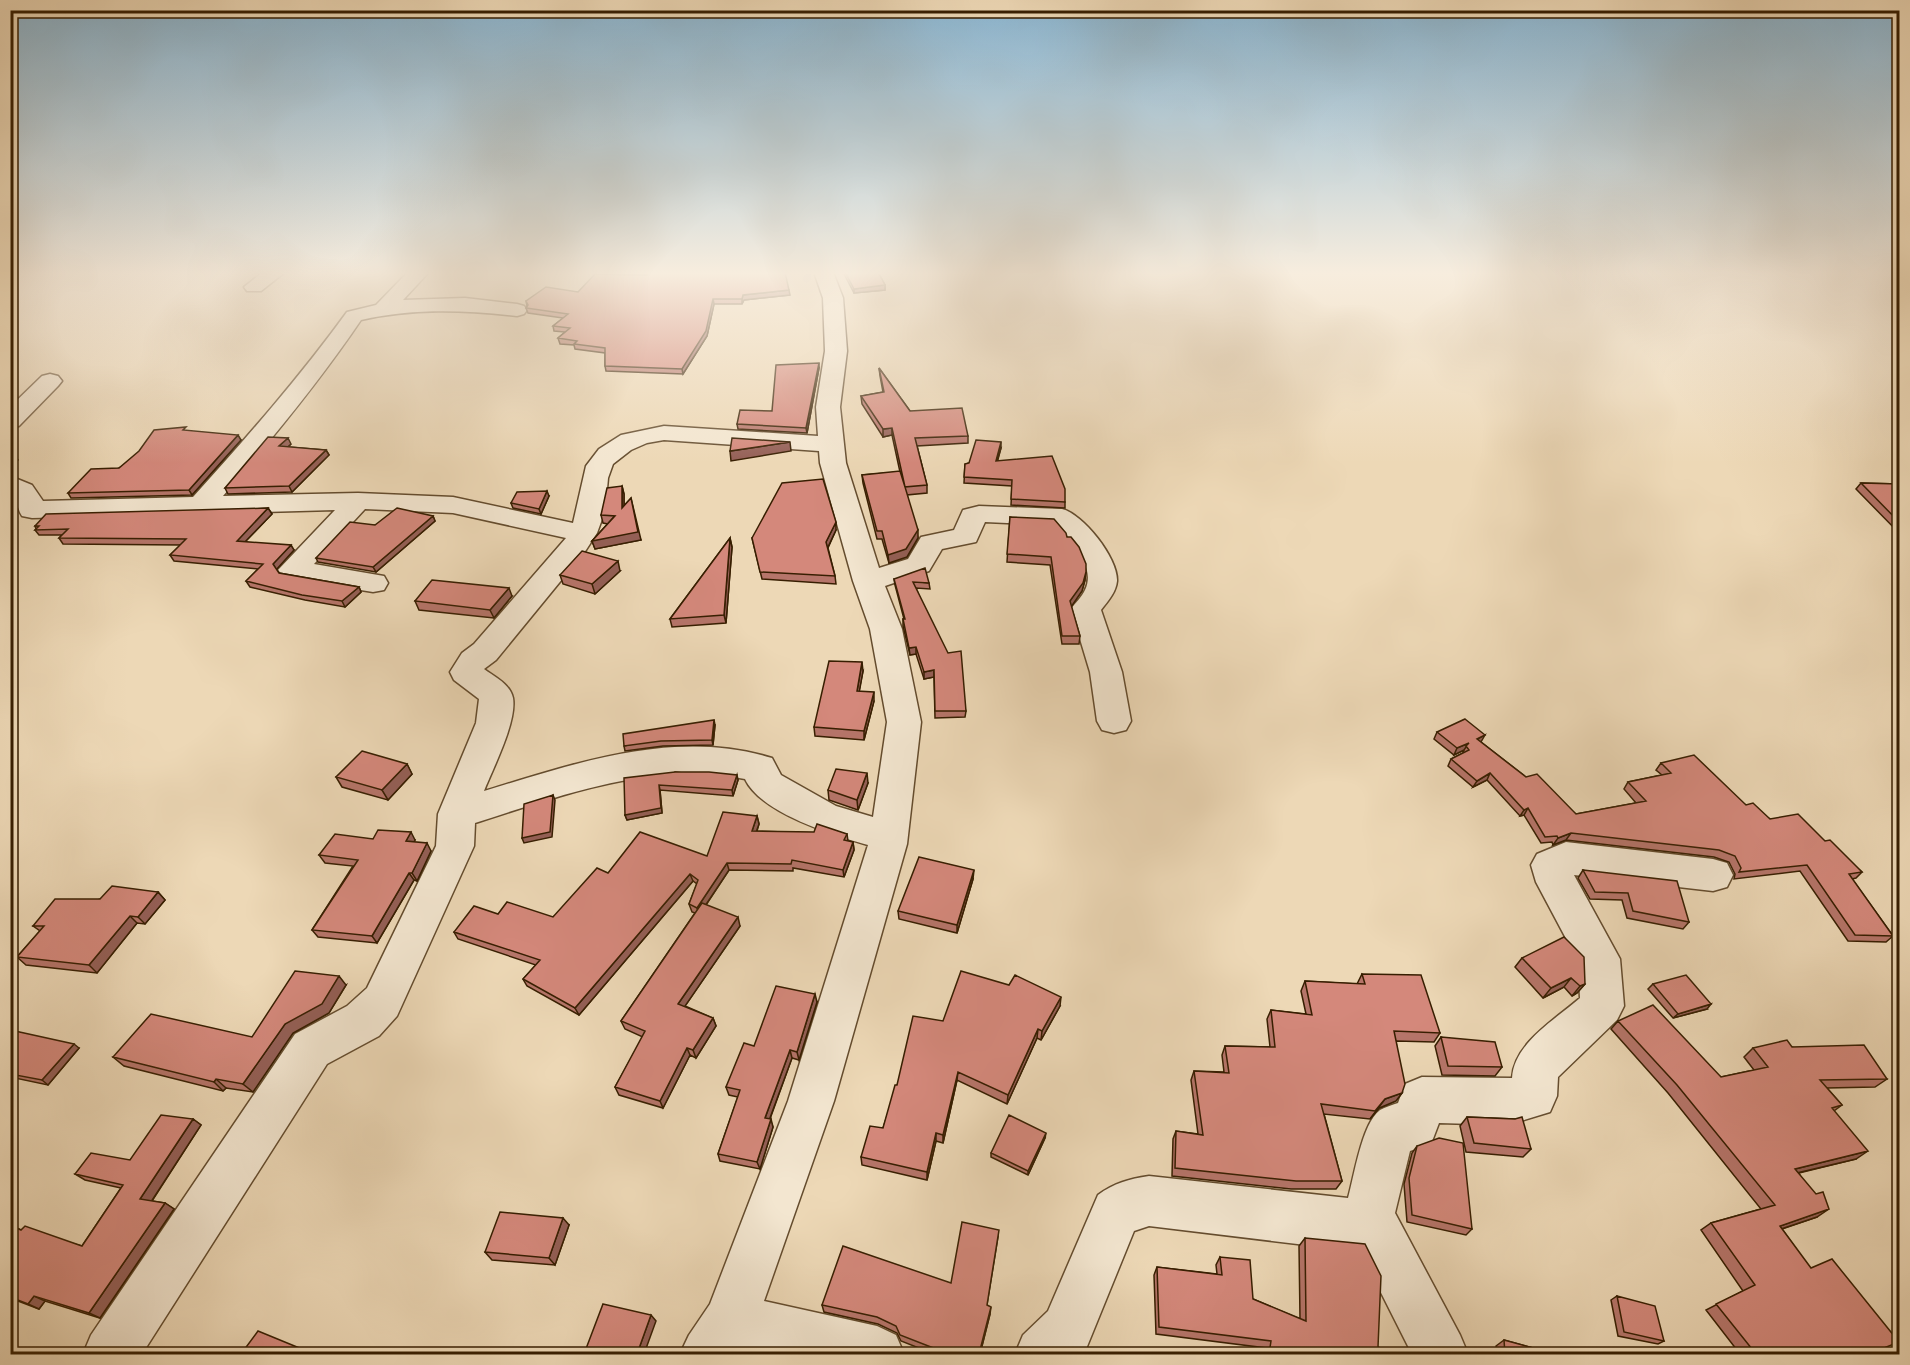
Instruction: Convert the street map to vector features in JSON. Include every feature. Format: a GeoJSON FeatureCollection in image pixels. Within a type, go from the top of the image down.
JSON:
{"type":"FeatureCollection","features":[{"type":"Feature","properties":{"kind":"street"},"geometry":{"type":"LineString","coordinates":[[201,505],[276,419],[340,336]]}},
{"type":"Feature","properties":{"kind":"street"},"geometry":{"type":"LineString","coordinates":[[835,336],[836,351],[828,407],[833,463],[868,581],[886,629],[904,722],[888,844],[811,1101],[719,1338],[877,1354]]}},
{"type":"Feature","properties":{"kind":"street"},"geometry":{"type":"LineString","coordinates":[[10,420],[50,381]]}},
{"type":"Feature","properties":{"kind":"street"},"geometry":{"type":"LineString","coordinates":[[110,1354],[311,1049],[363,1021],[382,1002],[455,846],[457,814],[493,723],[496,699],[489,687],[466,672],[583,533],[591,513],[598,470],[602,460],[614,449],[647,435],[664,434],[831,444]]}},
{"type":"Feature","properties":{"kind":"street"},"geometry":{"type":"LineString","coordinates":[[10,484],[24,489],[30,497],[32,510],[358,501],[467,507],[583,533]]}},
{"type":"Feature","properties":{"kind":"street"},"geometry":{"type":"LineString","coordinates":[[358,501],[294,570],[373,583]]}},
{"type":"Feature","properties":{"kind":"street"},"geometry":{"type":"LineString","coordinates":[[868,581],[919,565],[931,543],[966,536],[973,516],[979,514],[1062,518],[1096,554],[1100,590],[1086,609],[1106,672],[1114,721]]}},
{"type":"Feature","properties":{"kind":"street"},"geometry":{"type":"LineString","coordinates":[[457,814],[615,768],[648,762],[736,764],[759,768],[768,785],[825,818],[888,836]]}},
{"type":"Feature","properties":{"kind":"street"},"geometry":{"type":"LineString","coordinates":[[1042,1354],[1067,1330],[1116,1213],[1128,1204],[1149,1201],[1350,1225],[1360,1224],[1368,1216],[1389,1136],[1397,1127],[1414,1127],[1422,1100],[1508,1101],[1534,1096],[1535,1070],[1547,1055],[1602,1006],[1599,959],[1556,882],[1551,864],[1566,858],[1713,874]]}},
{"type":"Feature","properties":{"kind":"street"},"geometry":{"type":"LineString","coordinates":[[1368,1216],[1441,1354]]}},
{"type":"Feature","properties":{"kind":"building"},"geometry":{"type":"Polygon","coordinates":[[[561,336],[703,336],[682,369],[605,366],[605,348],[574,344],[577,341],[558,338],[561,336]]]}},
{"type":"Feature","properties":{"kind":"building"},"geometry":{"type":"Polygon","coordinates":[[[819,363],[806,428],[737,424],[740,410],[772,411],[776,365],[819,363]]]}},
{"type":"Feature","properties":{"kind":"building"},"geometry":{"type":"Polygon","coordinates":[[[879,368],[910,411],[962,408],[968,436],[915,438],[927,485],[905,487],[892,428],[883,429],[861,396],[884,392],[879,368]]]}},
{"type":"Feature","properties":{"kind":"building"},"geometry":{"type":"Polygon","coordinates":[[[186,427],[183,430],[238,435],[189,490],[68,493],[91,469],[119,468],[139,451],[154,430],[186,427]]]}},
{"type":"Feature","properties":{"kind":"building"},"geometry":{"type":"Polygon","coordinates":[[[268,437],[288,438],[279,446],[326,450],[289,486],[225,488],[268,437]]]}},
{"type":"Feature","properties":{"kind":"building"},"geometry":{"type":"Polygon","coordinates":[[[732,438],[790,442],[730,451],[732,438]]]}},
{"type":"Feature","properties":{"kind":"building"},"geometry":{"type":"Polygon","coordinates":[[[976,440],[1001,442],[996,461],[1052,456],[1065,489],[1065,502],[1011,499],[1012,480],[964,477],[965,464],[969,463],[976,440]]]}},
{"type":"Feature","properties":{"kind":"building"},"geometry":{"type":"Polygon","coordinates":[[[900,471],[918,530],[906,549],[888,555],[882,531],[877,531],[862,475],[900,471]]]}},
{"type":"Feature","properties":{"kind":"building"},"geometry":{"type":"Polygon","coordinates":[[[823,479],[836,522],[826,542],[835,576],[760,572],[752,538],[782,483],[823,479]]]}},
{"type":"Feature","properties":{"kind":"building"},"geometry":{"type":"Polygon","coordinates":[[[1861,483],[1899,484],[1899,522],[1861,483]]]}},
{"type":"Feature","properties":{"kind":"building"},"geometry":{"type":"Polygon","coordinates":[[[622,486],[622,508],[631,498],[638,532],[592,541],[615,516],[601,515],[607,488],[622,486]]]}},
{"type":"Feature","properties":{"kind":"building"},"geometry":{"type":"Polygon","coordinates":[[[547,491],[539,509],[511,503],[517,492],[547,491]]]}},
{"type":"Feature","properties":{"kind":"building"},"geometry":{"type":"Polygon","coordinates":[[[268,508],[237,541],[291,545],[273,564],[279,573],[359,587],[342,601],[302,595],[246,581],[263,564],[170,555],[186,539],[59,538],[68,529],[35,530],[39,526],[35,526],[46,514],[268,508]]]}},
{"type":"Feature","properties":{"kind":"building"},"geometry":{"type":"Polygon","coordinates":[[[397,508],[433,516],[373,567],[316,558],[350,522],[375,525],[397,508]]]}},
{"type":"Feature","properties":{"kind":"building"},"geometry":{"type":"Polygon","coordinates":[[[1010,517],[1054,519],[1067,537],[1071,537],[1079,547],[1086,564],[1086,572],[1083,583],[1070,601],[1080,636],[1062,636],[1051,557],[1007,554],[1010,517]]]}},
{"type":"Feature","properties":{"kind":"building"},"geometry":{"type":"Polygon","coordinates":[[[730,538],[724,615],[670,619],[730,538]]]}},
{"type":"Feature","properties":{"kind":"building"},"geometry":{"type":"Polygon","coordinates":[[[582,551],[618,561],[592,584],[560,575],[582,551]]]}},
{"type":"Feature","properties":{"kind":"building"},"geometry":{"type":"Polygon","coordinates":[[[925,568],[929,583],[913,582],[948,653],[961,651],[966,711],[935,711],[934,670],[924,672],[916,647],[909,648],[903,619],[905,619],[894,579],[925,568]]]}},
{"type":"Feature","properties":{"kind":"building"},"geometry":{"type":"Polygon","coordinates":[[[432,580],[509,588],[490,610],[415,601],[432,580]]]}},
{"type":"Feature","properties":{"kind":"building"},"geometry":{"type":"Polygon","coordinates":[[[829,661],[862,662],[857,691],[874,692],[864,731],[814,727],[829,661]]]}},
{"type":"Feature","properties":{"kind":"building"},"geometry":{"type":"Polygon","coordinates":[[[1465,719],[1485,735],[1477,739],[1526,777],[1537,774],[1576,814],[1646,801],[1628,782],[1671,773],[1661,763],[1694,755],[1746,805],[1753,803],[1770,819],[1798,814],[1825,841],[1830,840],[1862,872],[1849,874],[1893,936],[1855,935],[1807,865],[1739,872],[1741,868],[1735,856],[1719,850],[1571,833],[1558,838],[1557,836],[1545,837],[1528,808],[1524,810],[1490,773],[1477,781],[1451,759],[1469,750],[1466,746],[1469,743],[1457,748],[1437,732],[1465,719]]]}},
{"type":"Feature","properties":{"kind":"building"},"geometry":{"type":"Polygon","coordinates":[[[714,720],[712,740],[661,741],[624,746],[623,734],[714,720]]]}},
{"type":"Feature","properties":{"kind":"building"},"geometry":{"type":"Polygon","coordinates":[[[362,751],[407,764],[382,790],[336,777],[362,751]]]}},
{"type":"Feature","properties":{"kind":"building"},"geometry":{"type":"Polygon","coordinates":[[[836,769],[867,773],[857,800],[828,790],[836,769]]]}},
{"type":"Feature","properties":{"kind":"building"},"geometry":{"type":"Polygon","coordinates":[[[675,772],[737,775],[732,790],[659,785],[661,808],[625,815],[624,778],[675,772]]]}},
{"type":"Feature","properties":{"kind":"building"},"geometry":{"type":"Polygon","coordinates":[[[553,795],[550,832],[522,838],[524,804],[553,795]]]}},
{"type":"Feature","properties":{"kind":"building"},"geometry":{"type":"Polygon","coordinates":[[[723,812],[757,816],[752,831],[814,832],[817,824],[847,834],[844,840],[853,842],[843,870],[792,860],[791,864],[727,863],[697,908],[689,904],[698,880],[690,874],[575,1008],[523,979],[540,960],[454,932],[474,906],[498,914],[507,902],[553,917],[597,868],[608,873],[640,832],[707,856],[723,812]]]}},
{"type":"Feature","properties":{"kind":"building"},"geometry":{"type":"Polygon","coordinates":[[[378,830],[411,832],[406,841],[427,843],[412,873],[409,873],[372,936],[312,930],[358,860],[319,855],[335,834],[373,839],[378,830]]]}},
{"type":"Feature","properties":{"kind":"building"},"geometry":{"type":"Polygon","coordinates":[[[919,857],[974,870],[957,925],[898,911],[919,857]]]}},
{"type":"Feature","properties":{"kind":"building"},"geometry":{"type":"Polygon","coordinates":[[[1583,870],[1677,881],[1689,922],[1633,911],[1628,893],[1595,892],[1583,870]]]}},
{"type":"Feature","properties":{"kind":"building"},"geometry":{"type":"Polygon","coordinates":[[[112,886],[158,892],[138,917],[130,916],[89,965],[17,957],[44,926],[33,926],[55,899],[100,899],[112,886]]]}},
{"type":"Feature","properties":{"kind":"building"},"geometry":{"type":"Polygon","coordinates":[[[702,903],[738,917],[678,1004],[713,1018],[693,1050],[687,1048],[660,1101],[615,1087],[645,1031],[621,1021],[702,903]]]}},
{"type":"Feature","properties":{"kind":"building"},"geometry":{"type":"Polygon","coordinates":[[[1564,937],[1584,957],[1585,984],[1580,986],[1571,978],[1551,988],[1522,958],[1564,937]]]}},
{"type":"Feature","properties":{"kind":"building"},"geometry":{"type":"Polygon","coordinates":[[[295,971],[339,976],[322,1004],[285,1024],[243,1084],[216,1079],[214,1082],[113,1057],[151,1014],[252,1037],[295,971]]]}},
{"type":"Feature","properties":{"kind":"building"},"geometry":{"type":"Polygon","coordinates":[[[961,971],[1009,985],[1015,975],[1061,997],[1042,1031],[1038,1029],[1008,1095],[958,1072],[943,1135],[936,1133],[927,1172],[861,1157],[870,1126],[883,1128],[895,1085],[897,1085],[913,1016],[943,1021],[961,971]]]}},
{"type":"Feature","properties":{"kind":"building"},"geometry":{"type":"Polygon","coordinates":[[[1362,974],[1421,975],[1440,1033],[1394,1031],[1405,1084],[1402,1093],[1385,1099],[1375,1111],[1321,1104],[1342,1181],[1296,1181],[1175,1168],[1176,1131],[1203,1135],[1194,1071],[1229,1073],[1225,1046],[1275,1047],[1271,1010],[1312,1015],[1305,981],[1365,984],[1362,974]]]}},
{"type":"Feature","properties":{"kind":"building"},"geometry":{"type":"Polygon","coordinates":[[[1686,975],[1711,1004],[1678,1014],[1653,984],[1686,975]]]}},
{"type":"Feature","properties":{"kind":"building"},"geometry":{"type":"Polygon","coordinates":[[[776,986],[815,994],[797,1052],[790,1050],[765,1118],[771,1119],[757,1162],[718,1154],[740,1090],[726,1087],[744,1043],[754,1046],[776,986]]]}},
{"type":"Feature","properties":{"kind":"building"},"geometry":{"type":"Polygon","coordinates":[[[1653,1005],[1721,1077],[1768,1067],[1753,1048],[1787,1040],[1792,1047],[1864,1045],[1887,1079],[1820,1080],[1842,1105],[1832,1108],[1868,1151],[1795,1169],[1816,1194],[1823,1192],[1829,1209],[1780,1226],[1811,1268],[1832,1259],[1899,1342],[1869,1354],[1756,1354],[1716,1304],[1755,1285],[1711,1223],[1775,1205],[1677,1085],[1618,1021],[1653,1005]]]}},
{"type":"Feature","properties":{"kind":"building"},"geometry":{"type":"Polygon","coordinates":[[[15,1031],[74,1044],[42,1080],[10,1074],[10,1036],[15,1031]]]}},
{"type":"Feature","properties":{"kind":"building"},"geometry":{"type":"Polygon","coordinates":[[[1441,1037],[1495,1042],[1502,1067],[1448,1066],[1441,1037]]]}},
{"type":"Feature","properties":{"kind":"building"},"geometry":{"type":"Polygon","coordinates":[[[161,1115],[193,1119],[140,1199],[165,1203],[89,1313],[34,1296],[28,1304],[10,1297],[10,1225],[21,1230],[25,1226],[82,1246],[123,1185],[75,1174],[91,1153],[130,1160],[161,1115]]]}},
{"type":"Feature","properties":{"kind":"building"},"geometry":{"type":"Polygon","coordinates":[[[1009,1115],[1046,1133],[1028,1171],[991,1153],[1009,1115]]]}},
{"type":"Feature","properties":{"kind":"building"},"geometry":{"type":"Polygon","coordinates":[[[1467,1117],[1515,1119],[1522,1117],[1531,1149],[1474,1143],[1467,1117]]]}},
{"type":"Feature","properties":{"kind":"building"},"geometry":{"type":"Polygon","coordinates":[[[1439,1138],[1463,1143],[1472,1229],[1412,1215],[1409,1178],[1417,1146],[1439,1138]]]}},
{"type":"Feature","properties":{"kind":"building"},"geometry":{"type":"Polygon","coordinates":[[[500,1212],[563,1218],[549,1258],[485,1252],[500,1212]]]}},
{"type":"Feature","properties":{"kind":"building"},"geometry":{"type":"Polygon","coordinates":[[[962,1222],[999,1230],[987,1305],[991,1307],[979,1354],[934,1354],[936,1349],[900,1335],[896,1326],[877,1317],[822,1305],[843,1246],[951,1283],[962,1222]]]}},
{"type":"Feature","properties":{"kind":"building"},"geometry":{"type":"Polygon","coordinates":[[[1305,1238],[1365,1244],[1381,1276],[1378,1347],[1389,1354],[1269,1354],[1271,1341],[1159,1327],[1157,1267],[1222,1275],[1220,1257],[1250,1260],[1253,1299],[1306,1321],[1305,1238]]]}},
{"type":"Feature","properties":{"kind":"building"},"geometry":{"type":"Polygon","coordinates":[[[1617,1296],[1655,1306],[1664,1341],[1624,1332],[1617,1296]]]}},
{"type":"Feature","properties":{"kind":"building"},"geometry":{"type":"Polygon","coordinates":[[[603,1304],[651,1315],[637,1354],[584,1354],[603,1304]]]}},
{"type":"Feature","properties":{"kind":"building"},"geometry":{"type":"Polygon","coordinates":[[[258,1331],[314,1354],[241,1354],[258,1331]]]}},
{"type":"Feature","properties":{"kind":"building"},"geometry":{"type":"Polygon","coordinates":[[[1504,1340],[1555,1354],[1505,1354],[1504,1340]]]}},
{"type":"Feature","properties":{"kind":"building"},"geometry":{"type":"Polygon","coordinates":[[[807,1350],[821,1350],[829,1354],[805,1354],[807,1350]]]}}]}
